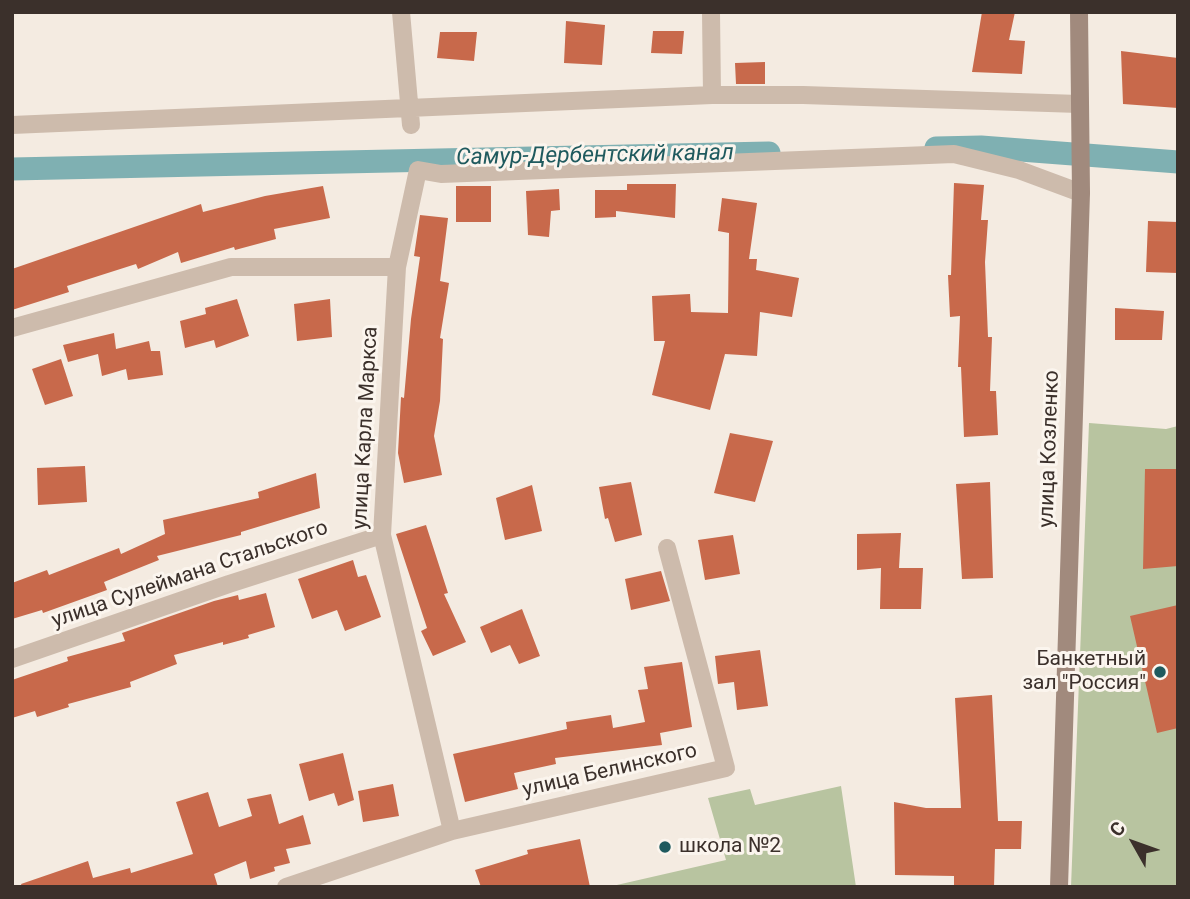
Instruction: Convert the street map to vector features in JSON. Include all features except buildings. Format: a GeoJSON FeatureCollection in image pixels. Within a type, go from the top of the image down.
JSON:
{"type":"FeatureCollection","features":[{"type":"Feature","properties":{"kind":"street"},"geometry":{"type":"LineString","coordinates":[[401,12],[411,125]]}},
{"type":"Feature","properties":{"kind":"street"},"geometry":{"type":"LineString","coordinates":[[711,12],[712,95]]}},
{"type":"Feature","properties":{"kind":"street","name":"улица Козленко"},"geometry":{"type":"LineString","coordinates":[[1059,887],[1081,193],[1078,143],[1079,12]]}},
{"type":"Feature","properties":{"kind":"street"},"geometry":{"type":"LineString","coordinates":[[12,125],[712,95],[803,95],[1079,104]]}},
{"type":"Feature","properties":{"kind":"street","name":"улица Карла Маркса"},"geometry":{"type":"LineString","coordinates":[[452,831],[382,535],[397,267],[418,170],[441,174],[954,154],[1019,170],[1081,193]]}},
{"type":"Feature","properties":{"kind":"street"},"geometry":{"type":"LineString","coordinates":[[12,328],[231,267],[397,267]]}},
{"type":"Feature","properties":{"kind":"street","name":"улица Сулеймана Стальского"},"geometry":{"type":"LineString","coordinates":[[12,659],[229,584],[382,535]]}},
{"type":"Feature","properties":{"kind":"street","name":"улица Белинского"},"geometry":{"type":"LineString","coordinates":[[286,887],[452,831],[726,768],[667,548]]}},
{"type":"Feature","properties":{"kind":"green space"},"geometry":{"type":"Polygon","coordinates":[[[1089,423],[1166,429],[1178,426],[1178,887],[1071,887],[1089,423]]]}},
{"type":"Feature","properties":{"kind":"green space"},"geometry":{"type":"Polygon","coordinates":[[[841,786],[856,887],[608,887],[726,860],[708,798],[750,789],[755,805],[841,786]]]}},
{"type":"Feature","properties":{"kind":"waterway","name":"Самур-Дербентский канал"},"geometry":{"type":"LineString","coordinates":[[936,148],[981,147],[1178,162]]}},
{"type":"Feature","properties":{"kind":"waterway","name":"Самур-Дербентский канал"},"geometry":{"type":"LineString","coordinates":[[12,169],[769,153]]}},
{"type":"Feature","properties":{"kind":"place","name":"Банкетный зал \"Россия\""},"geometry":{"type":"Point","coordinates":[1160,672]}},
{"type":"Feature","properties":{"kind":"place","name":"школа №2"},"geometry":{"type":"Point","coordinates":[665,847]}}]}
